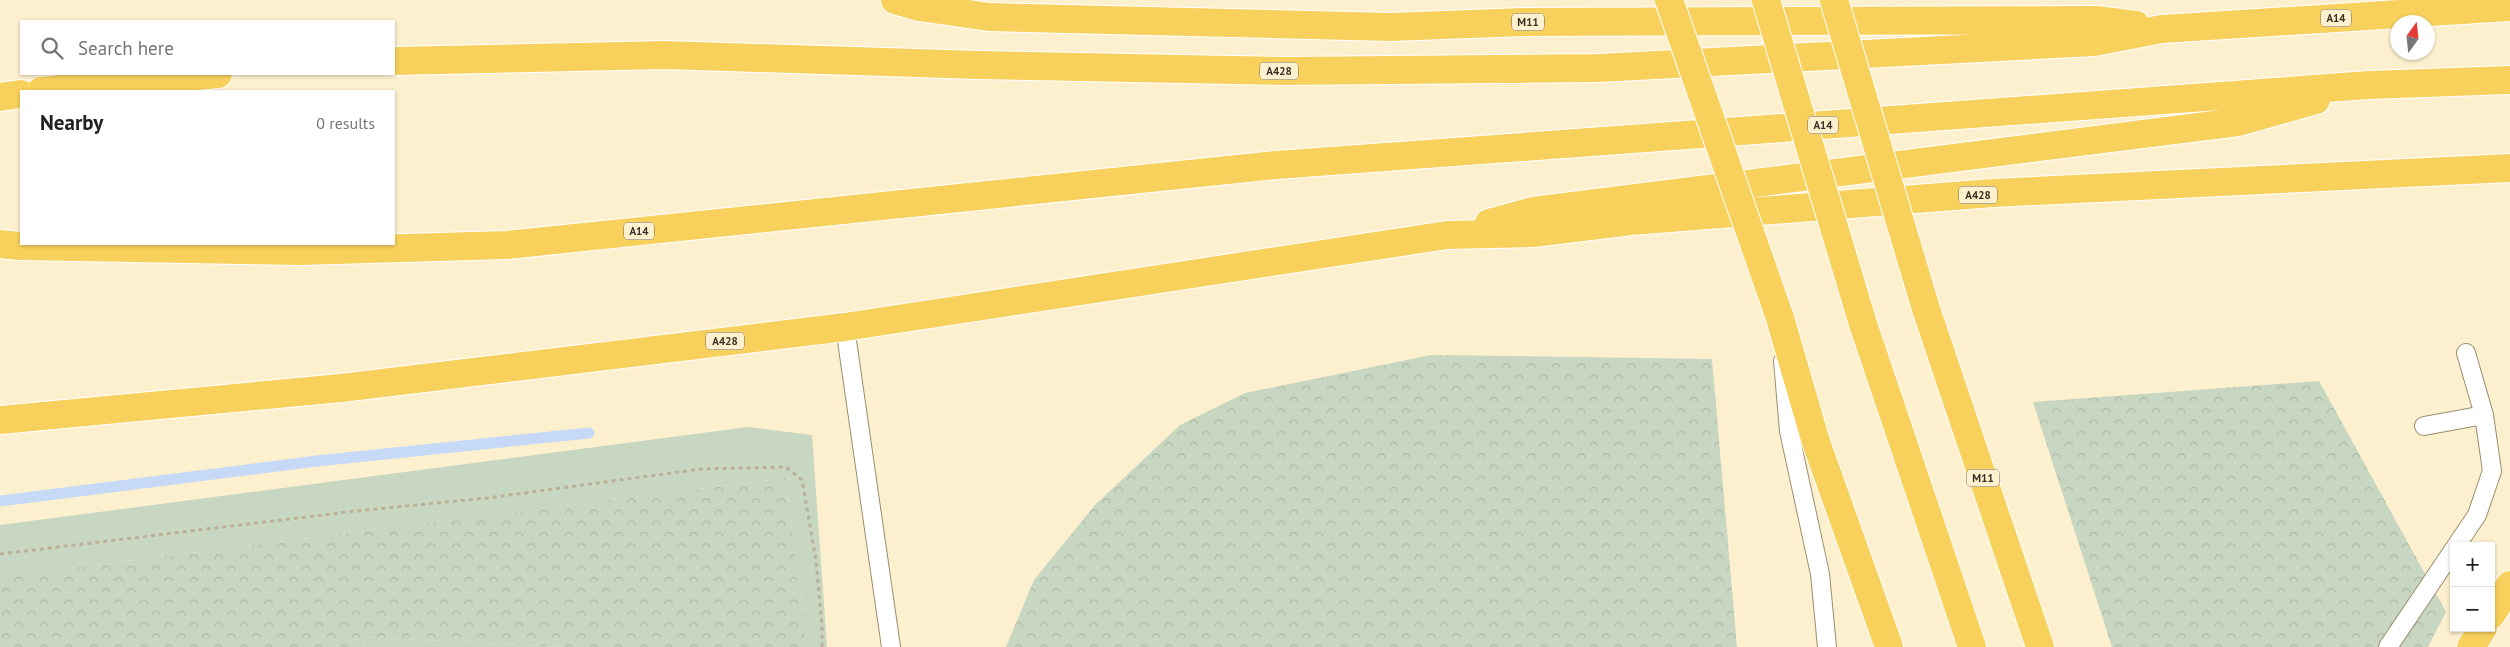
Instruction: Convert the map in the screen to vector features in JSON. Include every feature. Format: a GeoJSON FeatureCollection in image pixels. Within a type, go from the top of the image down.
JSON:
{"type":"FeatureCollection","features":[{"type":"Feature","properties":{"kind":"highway","name":"M11"},"geometry":{"type":"LineString","coordinates":[[895,0],[919,7],[989,17],[1391,27],[1524,22],[2096,20],[2162,29]]}},
{"type":"Feature","properties":{"kind":"highway"},"geometry":{"type":"LineString","coordinates":[[1669,0],[1780,318],[1816,442],[1889,647]]}},
{"type":"Feature","properties":{"kind":"highway"},"geometry":{"type":"LineString","coordinates":[[1766,0],[1863,324],[1972,647]]}},
{"type":"Feature","properties":{"kind":"highway","name":"M11"},"geometry":{"type":"LineString","coordinates":[[1834,0],[1926,309],[2040,647]]}},
{"type":"Feature","properties":{"kind":"highway","name":"A14"},"geometry":{"type":"LineString","coordinates":[[2162,29],[2510,7]]}},
{"type":"Feature","properties":{"kind":"highway","name":"A428"},"geometry":{"type":"LineString","coordinates":[[395,62],[666,55],[978,66],[1284,71],[1598,68],[2094,42],[2162,29]]}},
{"type":"Feature","properties":{"kind":"highway"},"geometry":{"type":"LineString","coordinates":[[51,90],[208,75]]}},
{"type":"Feature","properties":{"kind":"highway","name":"A14"},"geometry":{"type":"LineString","coordinates":[[0,244],[19,246],[302,251],[507,245],[1276,165],[2369,85],[2510,80]]}},
{"type":"Feature","properties":{"kind":"highway","name":"A428"},"geometry":{"type":"LineString","coordinates":[[0,420],[341,388],[845,327],[1447,235],[1533,211],[2238,122],[2369,85]]}},
{"type":"Feature","properties":{"kind":"highway"},"geometry":{"type":"LineString","coordinates":[[0,97],[20,94]]}},
{"type":"Feature","properties":{"kind":"highway","name":"A428"},"geometry":{"type":"LineString","coordinates":[[1447,235],[1533,233],[1631,221],[1993,193],[2510,168]]}},
{"type":"Feature","properties":{"kind":"highway"},"geometry":{"type":"LineString","coordinates":[[2495,609],[2510,585]]}},
{"type":"Feature","properties":{"kind":"highway"},"geometry":{"type":"LineString","coordinates":[[2471,647],[2480,632]]}},
{"type":"Feature","properties":{"kind":"lane"},"geometry":{"type":"LineString","coordinates":[[1780,318],[1789,431],[1820,574],[1827,647]]}},
{"type":"Feature","properties":{"kind":"lane"},"geometry":{"type":"LineString","coordinates":[[845,327],[891,647]]}},
{"type":"Feature","properties":{"kind":"lane"},"geometry":{"type":"LineString","coordinates":[[2459,542],[2477,515],[2492,470],[2484,415],[2466,353]]}},
{"type":"Feature","properties":{"kind":"lane"},"geometry":{"type":"LineString","coordinates":[[2424,426],[2484,415]]}},
{"type":"Feature","properties":{"kind":"lane"},"geometry":{"type":"LineString","coordinates":[[2388,647],[2450,555]]}},
{"type":"Feature","properties":{"kind":"path"},"geometry":{"type":"LineString","coordinates":[[0,554],[356,511],[487,498],[701,469],[786,467],[802,480],[816,560],[822,647]]}},
{"type":"Feature","properties":{"kind":"green space"},"geometry":{"type":"Polygon","coordinates":[[[1431,355],[1712,359],[1737,647],[1006,647],[1034,580],[1095,505],[1180,425],[1245,393],[1431,355]]]}},
{"type":"Feature","properties":{"kind":"green space"},"geometry":{"type":"Polygon","coordinates":[[[2319,381],[2446,612],[2428,647],[2112,647],[2033,402],[2319,381]]]}},
{"type":"Feature","properties":{"kind":"green space"},"geometry":{"type":"Polygon","coordinates":[[[748,427],[812,435],[827,647],[807,647],[786,478],[0,577],[0,525],[748,427]]]}},
{"type":"Feature","properties":{"kind":"green space"},"geometry":{"type":"Polygon","coordinates":[[[786,478],[807,647],[561,647],[365,637],[364,647],[0,647],[0,577],[786,478]]]}},
{"type":"Feature","properties":{"kind":"green space"},"geometry":{"type":"Polygon","coordinates":[[[365,637],[561,647],[364,647],[365,637]]]}},
{"type":"Feature","properties":{"kind":"waterway"},"geometry":{"type":"LineString","coordinates":[[0,501],[317,461],[589,433]]}}]}
